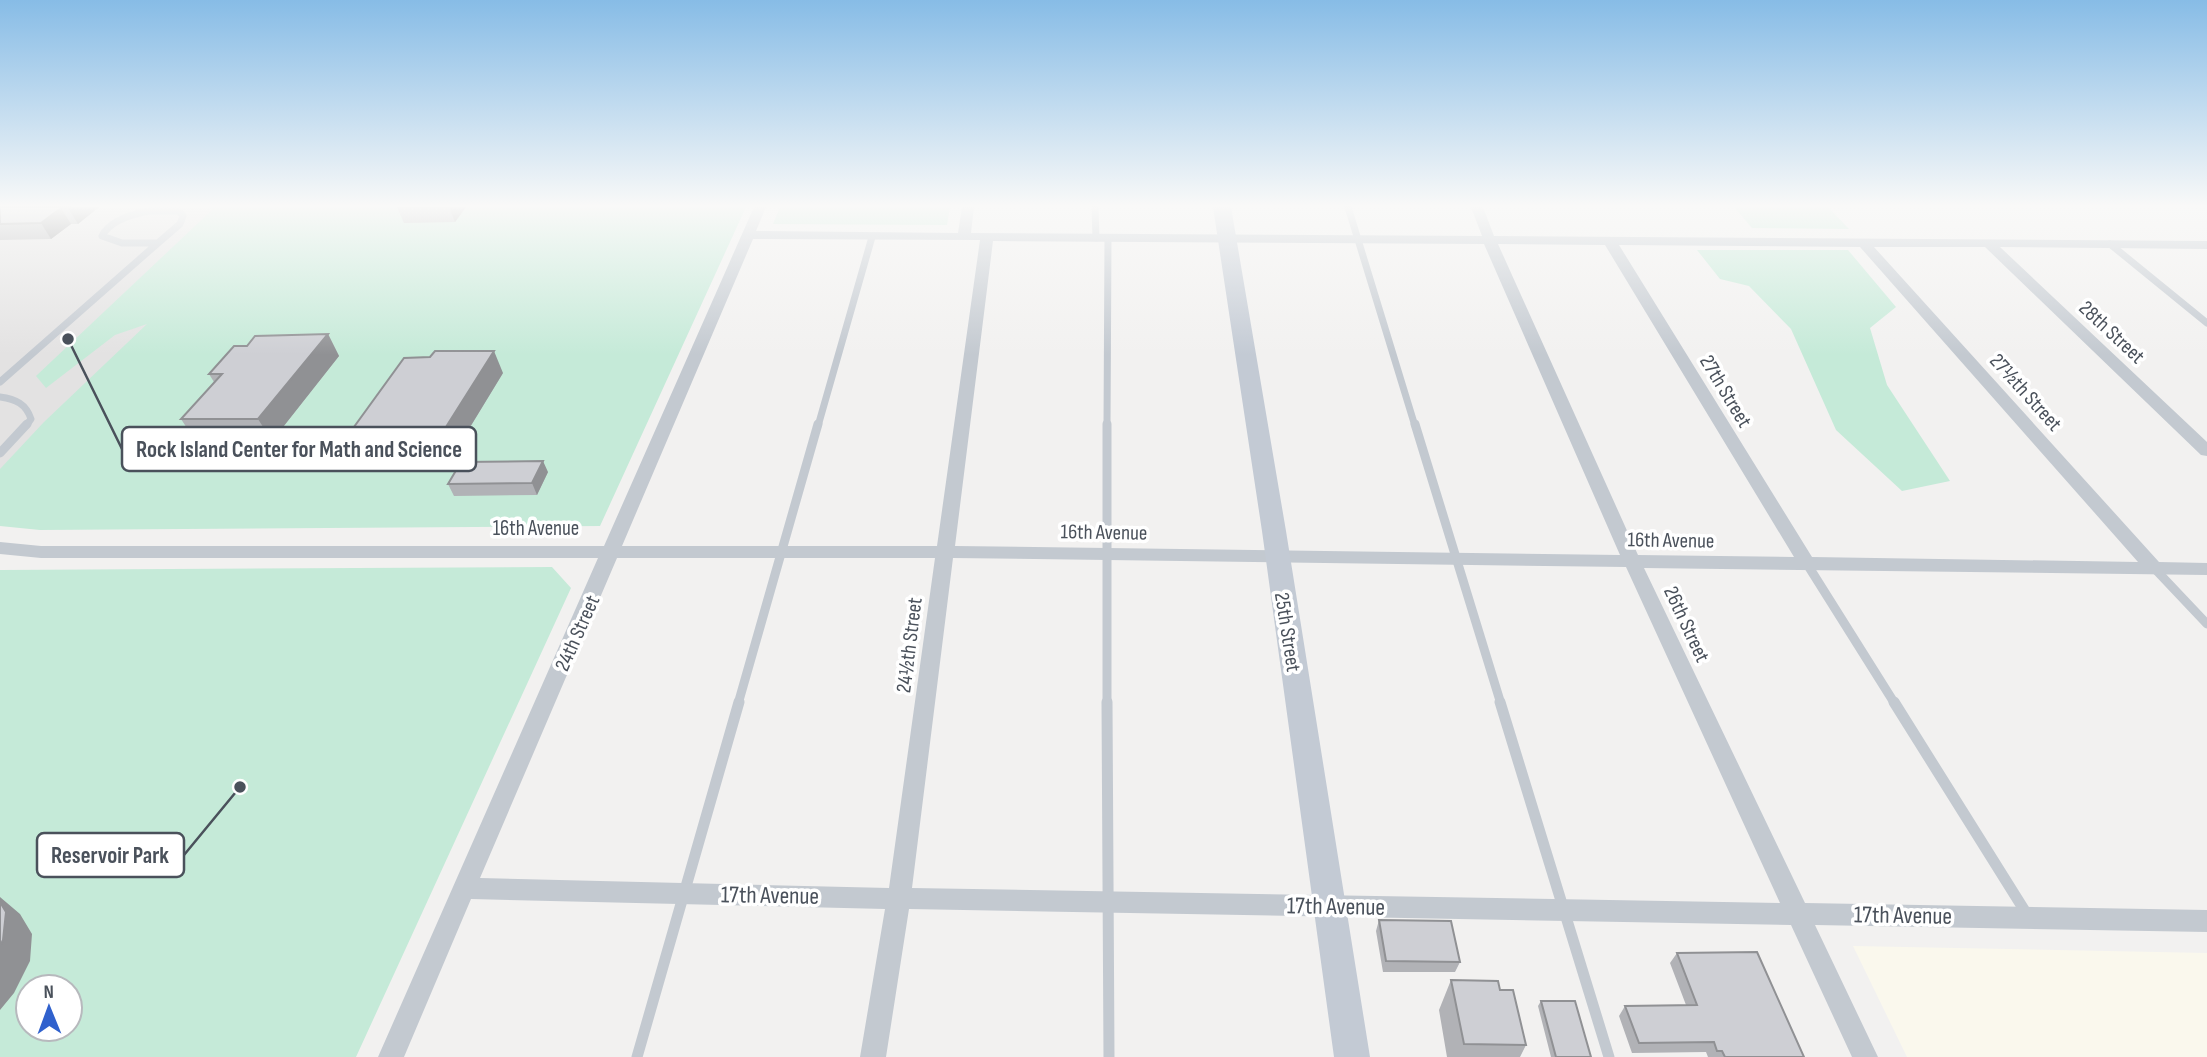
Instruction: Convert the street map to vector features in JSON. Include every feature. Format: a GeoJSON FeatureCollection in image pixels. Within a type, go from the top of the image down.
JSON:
{"type":"FeatureCollection","features":[{"type":"Feature","properties":{"kind":"street","name":"24th Street"},"geometry":{"type":"LineString","coordinates":[[391,1057],[740,256]]}},
{"type":"Feature","properties":{"kind":"street","name":"24½th Street"},"geometry":{"type":"LineString","coordinates":[[873,1057],[899,897],[984,256]]}},
{"type":"Feature","properties":{"kind":"street","name":"25th Street"},"geometry":{"type":"LineString","coordinates":[[1231,256],[1352,1057]]}},
{"type":"Feature","properties":{"kind":"street","name":"26th Street"},"geometry":{"type":"LineString","coordinates":[[1497,256],[1632,562],[1865,1057]]}},
{"type":"Feature","properties":{"kind":"street","name":"27th Street"},"geometry":{"type":"LineString","coordinates":[[1619,256],[1807,564]]}},
{"type":"Feature","properties":{"kind":"street","name":"27½th Street"},"geometry":{"type":"LineString","coordinates":[[1876,256],[2155,569]]}},
{"type":"Feature","properties":{"kind":"street","name":"28th Street"},"geometry":{"type":"LineString","coordinates":[[2002,256],[2207,451]]}},
{"type":"Feature","properties":{"kind":"street","name":"16th Avenue"},"geometry":{"type":"LineString","coordinates":[[0,548],[41,552],[944,552],[2207,569]]}},
{"type":"Feature","properties":{"kind":"street","name":"17th Avenue"},"geometry":{"type":"LineString","coordinates":[[466,888],[684,895],[2207,921]]}},
{"type":"Feature","properties":{"kind":"lane"},"geometry":{"type":"LineString","coordinates":[[0,382],[144,256]]}},
{"type":"Feature","properties":{"kind":"lane"},"geometry":{"type":"LineString","coordinates":[[637,1057],[866,256]]}},
{"type":"Feature","properties":{"kind":"lane"},"geometry":{"type":"LineString","coordinates":[[1102,256],[1109,1057]]}},
{"type":"Feature","properties":{"kind":"lane"},"geometry":{"type":"LineString","coordinates":[[1365,256],[1609,1057]]}},
{"type":"Feature","properties":{"kind":"lane"},"geometry":{"type":"LineString","coordinates":[[2125,256],[2207,323]]}},
{"type":"Feature","properties":{"kind":"lane"},"geometry":{"type":"LineString","coordinates":[[0,397],[22,402],[29,409],[31,419],[23,431],[0,453]]}},
{"type":"Feature","properties":{"kind":"lane"},"geometry":{"type":"LineString","coordinates":[[1807,564],[2029,918]]}},
{"type":"Feature","properties":{"kind":"lane"},"geometry":{"type":"LineString","coordinates":[[2155,569],[2207,624]]}},
{"type":"Feature","properties":{"kind":"shaded area"},"geometry":{"type":"Polygon","coordinates":[[[0,256],[220,256],[0,471],[0,256]]]}},
{"type":"Feature","properties":{"kind":"shaded area"},"geometry":{"type":"Polygon","coordinates":[[[1853,946],[2207,953],[2207,1057],[1907,1057],[1853,946]]]}},
{"type":"Feature","properties":{"kind":"green space"},"geometry":{"type":"Polygon","coordinates":[[[163,256],[723,256],[600,526],[40,530],[0,526],[0,469],[44,422],[147,324],[115,335],[46,388],[36,376],[163,256]]]}},
{"type":"Feature","properties":{"kind":"green space"},"geometry":{"type":"Polygon","coordinates":[[[1702,256],[1853,256],[1896,307],[1870,328],[1887,385],[1950,481],[1902,491],[1836,430],[1791,329],[1749,286],[1720,279],[1702,256]]]}},
{"type":"Feature","properties":{"kind":"green space"},"geometry":{"type":"Polygon","coordinates":[[[552,567],[571,588],[356,1057],[0,1057],[0,570],[552,567]]]}},
{"type":"Feature","properties":{"kind":"building"},"geometry":{"type":"Polygon","coordinates":[[[328,334],[258,419],[181,419],[222,374],[209,374],[234,346],[247,346],[255,336],[328,334]]]}},
{"type":"Feature","properties":{"kind":"building"},"geometry":{"type":"Polygon","coordinates":[[[435,351],[494,351],[439,438],[346,438],[404,358],[430,357],[435,351]]]}},
{"type":"Feature","properties":{"kind":"building"},"geometry":{"type":"Polygon","coordinates":[[[543,461],[532,483],[448,484],[461,462],[543,461]]]}},
{"type":"Feature","properties":{"kind":"building"},"geometry":{"type":"Polygon","coordinates":[[[0,902],[6,912],[0,946],[0,902]]]}},
{"type":"Feature","properties":{"kind":"building"},"geometry":{"type":"Polygon","coordinates":[[[1379,920],[1451,921],[1460,962],[1386,961],[1379,920]]]}},
{"type":"Feature","properties":{"kind":"building"},"geometry":{"type":"Polygon","coordinates":[[[1757,952],[1804,1057],[1725,1057],[1722,1051],[1717,1051],[1714,1042],[1639,1043],[1625,1006],[1697,1005],[1677,953],[1757,952]]]}},
{"type":"Feature","properties":{"kind":"building"},"geometry":{"type":"Polygon","coordinates":[[[1451,980],[1498,981],[1500,990],[1513,990],[1526,1045],[1464,1044],[1451,980]]]}},
{"type":"Feature","properties":{"kind":"building"},"geometry":{"type":"Polygon","coordinates":[[[1541,1001],[1575,1001],[1591,1057],[1556,1057],[1541,1001]]]}},
{"type":"Feature","properties":{"kind":"place","name":"Rock Island Center for Math and Science"},"geometry":{"type":"Point","coordinates":[68,339]}},
{"type":"Feature","properties":{"kind":"place","name":"Reservoir Park"},"geometry":{"type":"Point","coordinates":[240,787]}}]}
